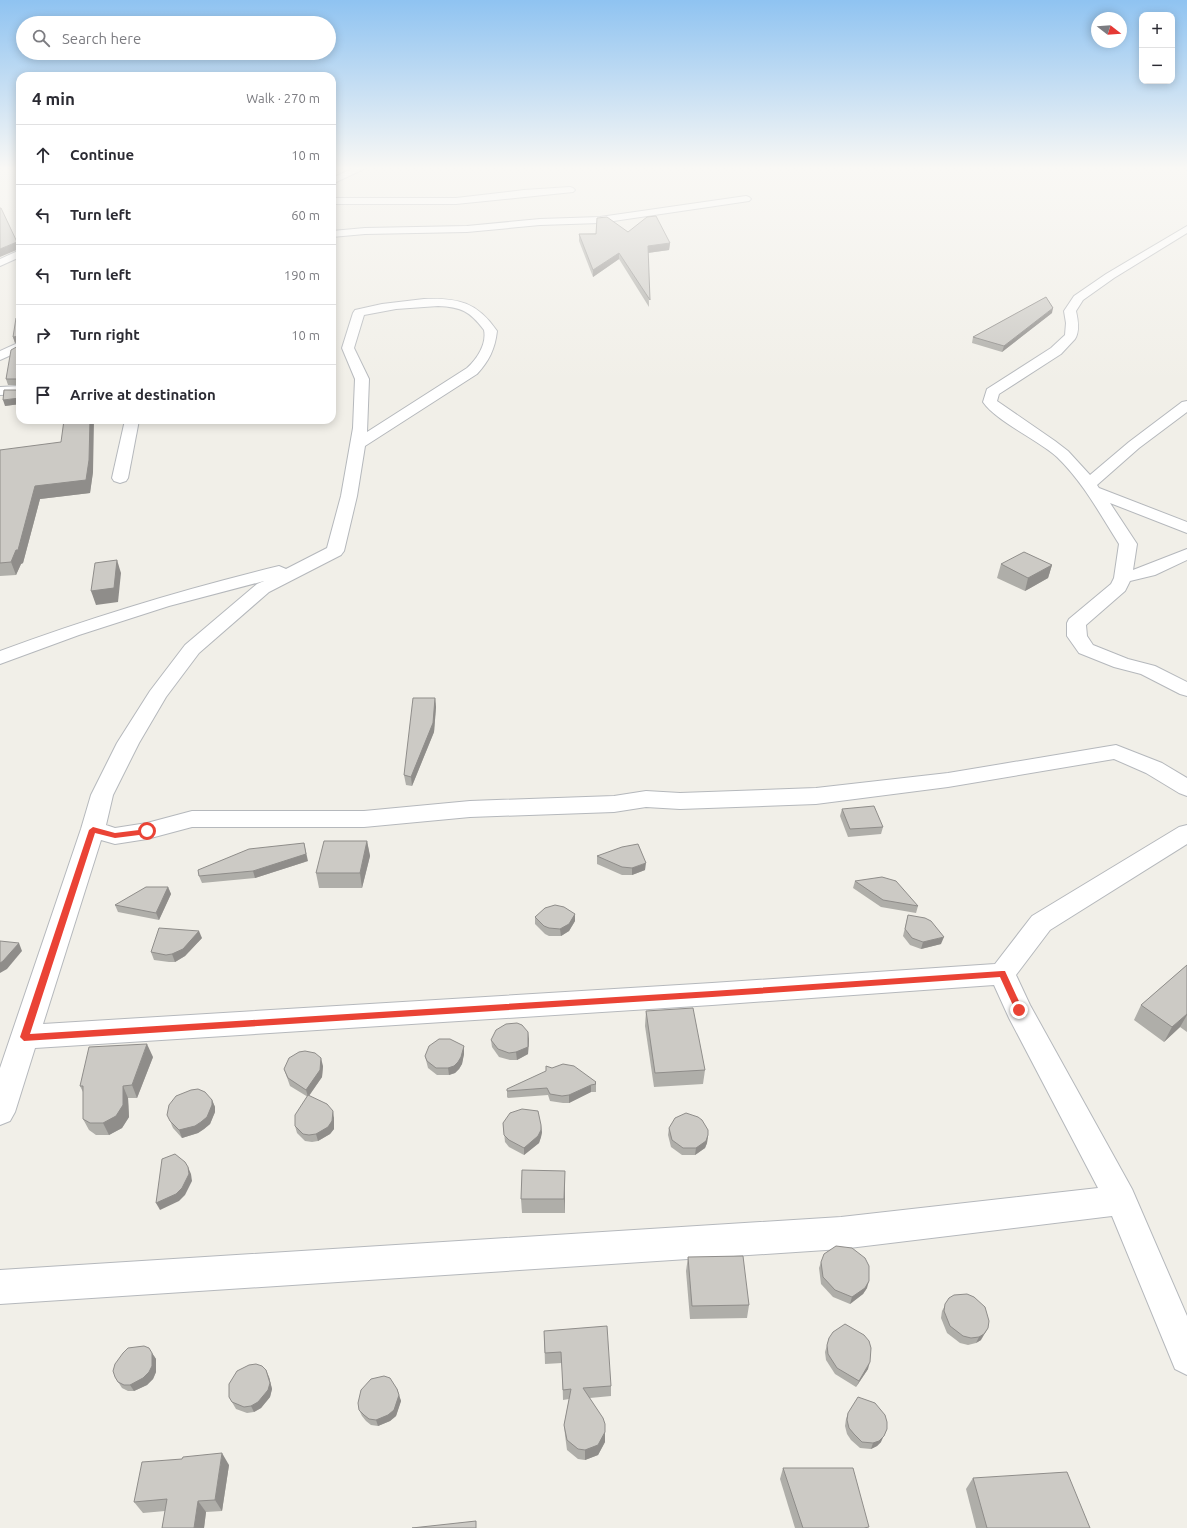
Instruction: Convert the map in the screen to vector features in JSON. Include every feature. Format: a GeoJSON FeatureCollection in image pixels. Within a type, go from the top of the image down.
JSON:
{"type":"FeatureCollection","features":[{"type":"Feature","properties":{"kind":"street"},"geometry":{"type":"LineString","coordinates":[[1170,239],[1110,276],[1078,298],[1070,311],[1072,323],[1071,336],[1056,351],[992,392],[990,402],[1002,413],[1050,444],[1072,463],[1128,544],[1123,578],[1119,587],[1076,623],[1077,636],[1086,649],[1121,663],[1148,670],[1187,690]]}},
{"type":"Feature","properties":{"kind":"street"},"geometry":{"type":"LineString","coordinates":[[0,263],[16,255]]}},
{"type":"Feature","properties":{"kind":"street"},"geometry":{"type":"LineString","coordinates":[[0,1112],[93,830],[102,795],[128,742],[157,694],[192,649],[263,588],[335,551],[349,496],[360,428],[362,379],[348,348],[359,313],[376,308],[397,305],[448,302],[462,305],[485,322],[491,331],[489,348],[482,362],[472,371],[358,444]]}},
{"type":"Feature","properties":{"kind":"street"},"geometry":{"type":"LineString","coordinates":[[0,356],[16,348]]}},
{"type":"Feature","properties":{"kind":"street"},"geometry":{"type":"LineString","coordinates":[[0,391],[16,390]]}},
{"type":"Feature","properties":{"kind":"street"},"geometry":{"type":"LineString","coordinates":[[1090,488],[1134,445],[1187,405]]}},
{"type":"Feature","properties":{"kind":"street"},"geometry":{"type":"LineString","coordinates":[[120,478],[131,424]]}},
{"type":"Feature","properties":{"kind":"street"},"geometry":{"type":"LineString","coordinates":[[1090,488],[1187,528]]}},
{"type":"Feature","properties":{"kind":"street"},"geometry":{"type":"LineString","coordinates":[[1123,578],[1149,571],[1187,554]]}},
{"type":"Feature","properties":{"kind":"street"},"geometry":{"type":"LineString","coordinates":[[0,658],[72,631],[162,602],[313,562]]}},
{"type":"Feature","properties":{"kind":"street"},"geometry":{"type":"LineString","coordinates":[[93,830],[115,836],[147,831],[192,819],[364,819],[470,809],[614,804],[646,799],[680,801],[816,796],[948,780],[1116,752],[1154,768],[1187,788]]}},
{"type":"Feature","properties":{"kind":"street"},"geometry":{"type":"LineString","coordinates":[[24,1037],[1002,974],[1041,923],[1187,833]]}},
{"type":"Feature","properties":{"kind":"street"},"geometry":{"type":"LineString","coordinates":[[1002,974],[1019,1010],[1121,1200],[1187,1357]]}},
{"type":"Feature","properties":{"kind":"street"},"geometry":{"type":"LineString","coordinates":[[0,1287],[841,1233],[1121,1200]]}},
{"type":"Feature","properties":{"kind":"building"},"geometry":{"type":"Polygon","coordinates":[[[0,239],[16,239],[16,242],[0,249],[0,239]]]}},
{"type":"Feature","properties":{"kind":"building"},"geometry":{"type":"Polygon","coordinates":[[[581,239],[668,239],[670,243],[648,246],[650,300],[619,253],[593,270],[581,239]]]}},
{"type":"Feature","properties":{"kind":"building"},"geometry":{"type":"Polygon","coordinates":[[[1046,297],[1053,308],[1004,346],[973,337],[1046,297]]]}},
{"type":"Feature","properties":{"kind":"building"},"geometry":{"type":"Polygon","coordinates":[[[16,318],[16,336],[13,337],[16,318]]]}},
{"type":"Feature","properties":{"kind":"building"},"geometry":{"type":"Polygon","coordinates":[[[16,347],[16,379],[6,379],[11,350],[16,347]]]}},
{"type":"Feature","properties":{"kind":"building"},"geometry":{"type":"Polygon","coordinates":[[[4,390],[16,390],[16,398],[3,400],[4,390]]]}},
{"type":"Feature","properties":{"kind":"building"},"geometry":{"type":"Polygon","coordinates":[[[63,424],[90,424],[89,460],[86,480],[35,486],[18,550],[16,550],[11,562],[0,563],[0,450],[61,442],[63,424]]]}},
{"type":"Feature","properties":{"kind":"building"},"geometry":{"type":"Polygon","coordinates":[[[1024,552],[1052,565],[1028,578],[1001,564],[1024,552]]]}},
{"type":"Feature","properties":{"kind":"building"},"geometry":{"type":"Polygon","coordinates":[[[117,560],[114,588],[91,591],[95,563],[117,560]]]}},
{"type":"Feature","properties":{"kind":"building"},"geometry":{"type":"Polygon","coordinates":[[[413,698],[435,698],[433,723],[411,777],[404,775],[413,698]]]}},
{"type":"Feature","properties":{"kind":"building"},"geometry":{"type":"Polygon","coordinates":[[[874,806],[883,827],[850,829],[842,809],[874,806]]]}},
{"type":"Feature","properties":{"kind":"building"},"geometry":{"type":"Polygon","coordinates":[[[324,841],[367,841],[360,873],[316,873],[324,841]]]}},
{"type":"Feature","properties":{"kind":"building"},"geometry":{"type":"Polygon","coordinates":[[[304,843],[306,854],[253,871],[199,876],[198,870],[249,849],[304,843]]]}},
{"type":"Feature","properties":{"kind":"building"},"geometry":{"type":"Polygon","coordinates":[[[638,844],[646,863],[632,868],[622,867],[597,856],[622,847],[638,844]]]}},
{"type":"Feature","properties":{"kind":"building"},"geometry":{"type":"Polygon","coordinates":[[[882,877],[896,881],[918,906],[883,900],[855,881],[882,877]]]}},
{"type":"Feature","properties":{"kind":"building"},"geometry":{"type":"Polygon","coordinates":[[[146,887],[168,887],[156,913],[115,905],[146,887]]]}},
{"type":"Feature","properties":{"kind":"building"},"geometry":{"type":"Polygon","coordinates":[[[555,905],[564,907],[575,914],[569,924],[560,929],[544,926],[535,917],[545,908],[555,905]]]}},
{"type":"Feature","properties":{"kind":"building"},"geometry":{"type":"Polygon","coordinates":[[[908,915],[925,918],[931,921],[944,937],[923,942],[912,938],[905,929],[908,915]]]}},
{"type":"Feature","properties":{"kind":"building"},"geometry":{"type":"Polygon","coordinates":[[[159,928],[199,931],[183,949],[166,955],[151,952],[159,928]]]}},
{"type":"Feature","properties":{"kind":"building"},"geometry":{"type":"Polygon","coordinates":[[[0,941],[19,943],[0,963],[0,941]]]}},
{"type":"Feature","properties":{"kind":"building"},"geometry":{"type":"Polygon","coordinates":[[[1187,965],[1187,1014],[1172,1027],[1141,1005],[1187,965]]]}},
{"type":"Feature","properties":{"kind":"building"},"geometry":{"type":"Polygon","coordinates":[[[693,1008],[705,1070],[655,1073],[646,1011],[693,1008]]]}},
{"type":"Feature","properties":{"kind":"building"},"geometry":{"type":"Polygon","coordinates":[[[517,1023],[522,1025],[528,1032],[528,1047],[509,1053],[498,1049],[491,1040],[496,1030],[506,1024],[517,1023]]]}},
{"type":"Feature","properties":{"kind":"building"},"geometry":{"type":"Polygon","coordinates":[[[439,1039],[450,1039],[464,1046],[461,1057],[454,1066],[448,1068],[436,1068],[427,1061],[425,1056],[429,1046],[439,1039]]]}},
{"type":"Feature","properties":{"kind":"building"},"geometry":{"type":"Polygon","coordinates":[[[147,1044],[132,1085],[123,1086],[123,1105],[116,1116],[103,1123],[90,1123],[83,1119],[83,1086],[80,1086],[89,1047],[147,1044]]]}},
{"type":"Feature","properties":{"kind":"building"},"geometry":{"type":"Polygon","coordinates":[[[305,1051],[315,1053],[321,1058],[320,1070],[306,1090],[288,1078],[284,1069],[289,1058],[299,1052],[305,1051]]]}},
{"type":"Feature","properties":{"kind":"building"},"geometry":{"type":"Polygon","coordinates":[[[563,1064],[574,1066],[596,1082],[596,1084],[569,1095],[562,1096],[550,1094],[547,1088],[507,1091],[507,1089],[546,1071],[546,1066],[552,1068],[563,1064]]]}},
{"type":"Feature","properties":{"kind":"building"},"geometry":{"type":"Polygon","coordinates":[[[198,1089],[205,1092],[212,1100],[212,1105],[207,1117],[195,1126],[179,1130],[170,1121],[167,1115],[169,1105],[176,1096],[198,1089]]]}},
{"type":"Feature","properties":{"kind":"building"},"geometry":{"type":"Polygon","coordinates":[[[308,1095],[327,1104],[333,1111],[332,1121],[328,1127],[316,1134],[309,1135],[303,1134],[295,1126],[295,1115],[308,1095]]]}},
{"type":"Feature","properties":{"kind":"building"},"geometry":{"type":"Polygon","coordinates":[[[522,1109],[538,1111],[541,1125],[541,1130],[538,1136],[524,1148],[509,1140],[504,1135],[503,1123],[510,1113],[522,1109]]]}},
{"type":"Feature","properties":{"kind":"building"},"geometry":{"type":"Polygon","coordinates":[[[686,1113],[702,1120],[708,1130],[706,1141],[696,1148],[683,1148],[672,1140],[669,1128],[675,1118],[686,1113]]]}},
{"type":"Feature","properties":{"kind":"building"},"geometry":{"type":"Polygon","coordinates":[[[175,1154],[185,1162],[188,1167],[189,1174],[182,1188],[176,1194],[156,1203],[162,1159],[175,1154]]]}},
{"type":"Feature","properties":{"kind":"building"},"geometry":{"type":"Polygon","coordinates":[[[522,1170],[565,1171],[564,1199],[521,1199],[522,1170]]]}},
{"type":"Feature","properties":{"kind":"building"},"geometry":{"type":"Polygon","coordinates":[[[836,1246],[852,1248],[865,1258],[869,1266],[869,1281],[865,1288],[852,1297],[835,1290],[823,1277],[821,1262],[824,1254],[836,1246]]]}},
{"type":"Feature","properties":{"kind":"building"},"geometry":{"type":"Polygon","coordinates":[[[743,1256],[749,1305],[692,1306],[688,1257],[743,1256]]]}},
{"type":"Feature","properties":{"kind":"building"},"geometry":{"type":"Polygon","coordinates":[[[967,1294],[974,1297],[985,1307],[989,1321],[988,1328],[984,1334],[979,1337],[971,1338],[963,1336],[950,1326],[944,1311],[945,1304],[949,1298],[954,1295],[967,1294]]]}},
{"type":"Feature","properties":{"kind":"building"},"geometry":{"type":"Polygon","coordinates":[[[845,1324],[864,1335],[869,1341],[871,1348],[870,1362],[859,1381],[837,1368],[828,1354],[827,1345],[829,1338],[833,1332],[845,1324]]]}},
{"type":"Feature","properties":{"kind":"building"},"geometry":{"type":"Polygon","coordinates":[[[607,1326],[611,1386],[583,1388],[603,1418],[605,1432],[598,1445],[585,1450],[578,1449],[567,1440],[564,1425],[571,1389],[563,1390],[561,1352],[545,1353],[544,1331],[607,1326]]]}},
{"type":"Feature","properties":{"kind":"building"},"geometry":{"type":"Polygon","coordinates":[[[144,1346],[149,1348],[152,1353],[152,1366],[149,1372],[143,1378],[130,1385],[124,1385],[118,1382],[113,1371],[115,1364],[128,1348],[144,1346]]]}},
{"type":"Feature","properties":{"kind":"building"},"geometry":{"type":"Polygon","coordinates":[[[256,1364],[262,1366],[266,1370],[270,1383],[268,1390],[258,1402],[251,1406],[244,1407],[232,1402],[229,1397],[229,1384],[237,1371],[249,1365],[256,1364]]]}},
{"type":"Feature","properties":{"kind":"building"},"geometry":{"type":"Polygon","coordinates":[[[384,1376],[390,1378],[399,1395],[394,1410],[388,1415],[376,1420],[369,1419],[359,1410],[358,1403],[361,1390],[371,1379],[384,1376]]]}},
{"type":"Feature","properties":{"kind":"building"},"geometry":{"type":"Polygon","coordinates":[[[858,1397],[875,1403],[885,1415],[887,1429],[884,1436],[879,1441],[873,1443],[862,1442],[849,1428],[847,1420],[848,1413],[858,1397]]]}},
{"type":"Feature","properties":{"kind":"building"},"geometry":{"type":"Polygon","coordinates":[[[222,1453],[215,1500],[198,1501],[194,1528],[162,1528],[167,1499],[134,1502],[142,1462],[182,1459],[183,1457],[222,1453]]]}},
{"type":"Feature","properties":{"kind":"building"},"geometry":{"type":"Polygon","coordinates":[[[783,1468],[853,1468],[869,1527],[803,1528],[783,1468]]]}},
{"type":"Feature","properties":{"kind":"building"},"geometry":{"type":"Polygon","coordinates":[[[1067,1472],[1090,1528],[987,1528],[973,1478],[1067,1472]]]}},
{"type":"Feature","properties":{"kind":"building"},"geometry":{"type":"Polygon","coordinates":[[[476,1521],[476,1528],[412,1528],[476,1521]]]}},
{"type":"Feature","properties":{"kind":"route"},"geometry":{"type":"LineString","coordinates":[[147,831],[115,836],[93,830],[24,1037],[712,994],[1002,974],[1019,1010]]}}]}
